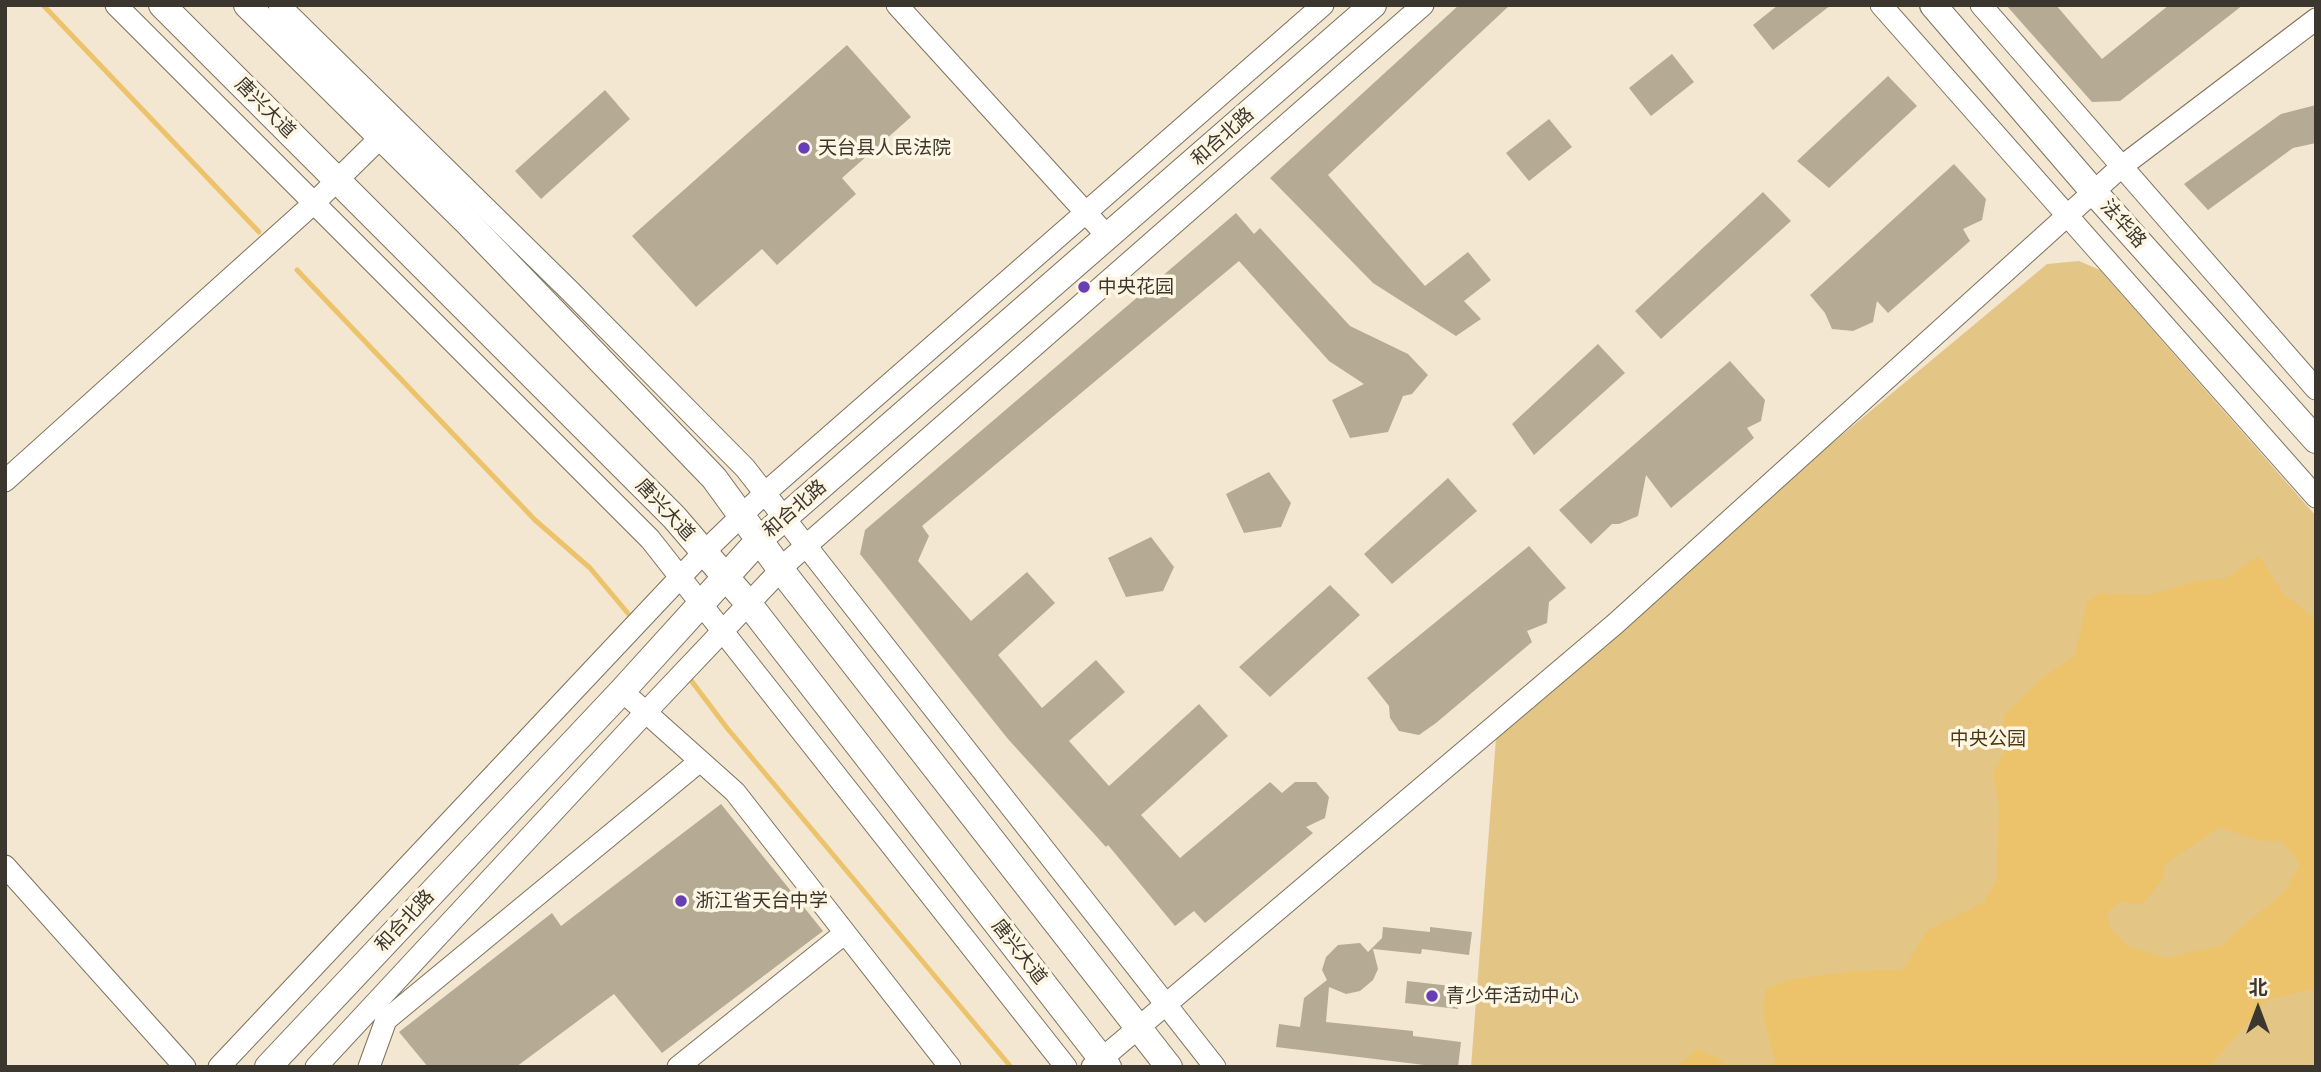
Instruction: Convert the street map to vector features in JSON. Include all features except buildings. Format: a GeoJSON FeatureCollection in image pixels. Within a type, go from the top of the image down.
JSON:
{"type":"FeatureCollection","features":[{"type":"Feature","properties":{"kind":"main road","name":"唐兴大道"},"geometry":{"type":"LineString","coordinates":[[162,5],[674,517],[748,603],[1100,1064]]}},
{"type":"Feature","properties":{"kind":"main road"},"geometry":{"type":"LineString","coordinates":[[247,5],[468,223],[714,478],[781,570],[1169,1067]]}},
{"type":"Feature","properties":{"kind":"main road","name":"和合北路"},"geometry":{"type":"LineString","coordinates":[[268,1067],[622,691],[760,539],[1373,5]]}},
{"type":"Feature","properties":{"kind":"main road","name":"法华路"},"geometry":{"type":"LineString","coordinates":[[1933,5],[2093,191],[2316,440]]}},
{"type":"Feature","properties":{"kind":"street"},"geometry":{"type":"LineString","coordinates":[[116,5],[650,539],[1066,1067]]}},
{"type":"Feature","properties":{"kind":"street"},"geometry":{"type":"LineString","coordinates":[[279,5],[570,291],[745,468],[1215,1067]]}},
{"type":"Feature","properties":{"kind":"street"},"geometry":{"type":"LineString","coordinates":[[897,5],[1108,237]]}},
{"type":"Feature","properties":{"kind":"street"},"geometry":{"type":"LineString","coordinates":[[219,1067],[741,515],[1323,5]]}},
{"type":"Feature","properties":{"kind":"street"},"geometry":{"type":"LineString","coordinates":[[316,1067],[722,630],[806,545],[1423,5]]}},
{"type":"Feature","properties":{"kind":"street"},"geometry":{"type":"LineString","coordinates":[[1881,5],[2316,497]]}},
{"type":"Feature","properties":{"kind":"street"},"geometry":{"type":"LineString","coordinates":[[1981,5],[2316,389]]}},
{"type":"Feature","properties":{"kind":"street"},"geometry":{"type":"LineString","coordinates":[[1100,1064],[1615,624],[2120,167],[2311,17]]}},
{"type":"Feature","properties":{"kind":"street"},"geometry":{"type":"LineString","coordinates":[[5,481],[314,203],[381,137]]}},
{"type":"Feature","properties":{"kind":"street"},"geometry":{"type":"LineString","coordinates":[[622,691],[735,792],[950,1067]]}},
{"type":"Feature","properties":{"kind":"street"},"geometry":{"type":"LineString","coordinates":[[369,1067],[386,1020],[700,761]]}},
{"type":"Feature","properties":{"kind":"street"},"geometry":{"type":"LineString","coordinates":[[5,866],[185,1067]]}},
{"type":"Feature","properties":{"kind":"street"},"geometry":{"type":"LineString","coordinates":[[678,1067],[845,933]]}},
{"type":"Feature","properties":{"kind":"green space","name":"中央公园"},"geometry":{"type":"Polygon","coordinates":[[[2079,261],[2100,270],[2316,516],[2316,1067],[1471,1067],[1497,725],[2047,264],[2079,261]]]}},
{"type":"Feature","properties":{"kind":"shaded area"},"geometry":{"type":"Polygon","coordinates":[[[2259,556],[2283,593],[2316,620],[2316,988],[2267,1000],[2209,1067],[1771,1067],[1775,1059],[1763,1014],[1766,989],[1792,979],[1904,969],[1927,931],[1984,902],[1997,879],[1999,805],[1993,773],[2004,753],[2004,716],[2042,678],[2075,656],[2087,602],[2099,593],[2149,595],[2197,581],[2226,578],[2259,556]],[[2219,827],[2165,865],[2163,879],[2142,904],[2120,902],[2107,912],[2109,926],[2126,945],[2166,958],[2223,945],[2285,891],[2300,864],[2282,841],[2259,841],[2219,827]]]}},
{"type":"Feature","properties":{"kind":"shaded area"},"geometry":{"type":"Polygon","coordinates":[[[1698,1049],[1724,1061],[1724,1067],[1676,1067],[1698,1049]]]}},
{"type":"Feature","properties":{"kind":"waterway"},"geometry":{"type":"LineString","coordinates":[[43,5],[259,232]]}},
{"type":"Feature","properties":{"kind":"waterway"},"geometry":{"type":"LineString","coordinates":[[297,270],[535,520],[590,568],[631,617]]}},
{"type":"Feature","properties":{"kind":"waterway"},"geometry":{"type":"LineString","coordinates":[[690,679],[727,728],[1011,1067]]}},
{"type":"Feature","properties":{"kind":"place","name":"天台县人民法院"},"geometry":{"type":"Point","coordinates":[804,148]}},
{"type":"Feature","properties":{"kind":"place","name":"中央花园"},"geometry":{"type":"Point","coordinates":[1084,287]}},
{"type":"Feature","properties":{"kind":"place","name":"浙江省天台中学"},"geometry":{"type":"Point","coordinates":[681,901]}},
{"type":"Feature","properties":{"kind":"place","name":"青少年活动中心"},"geometry":{"type":"Point","coordinates":[1432,996]}}]}
